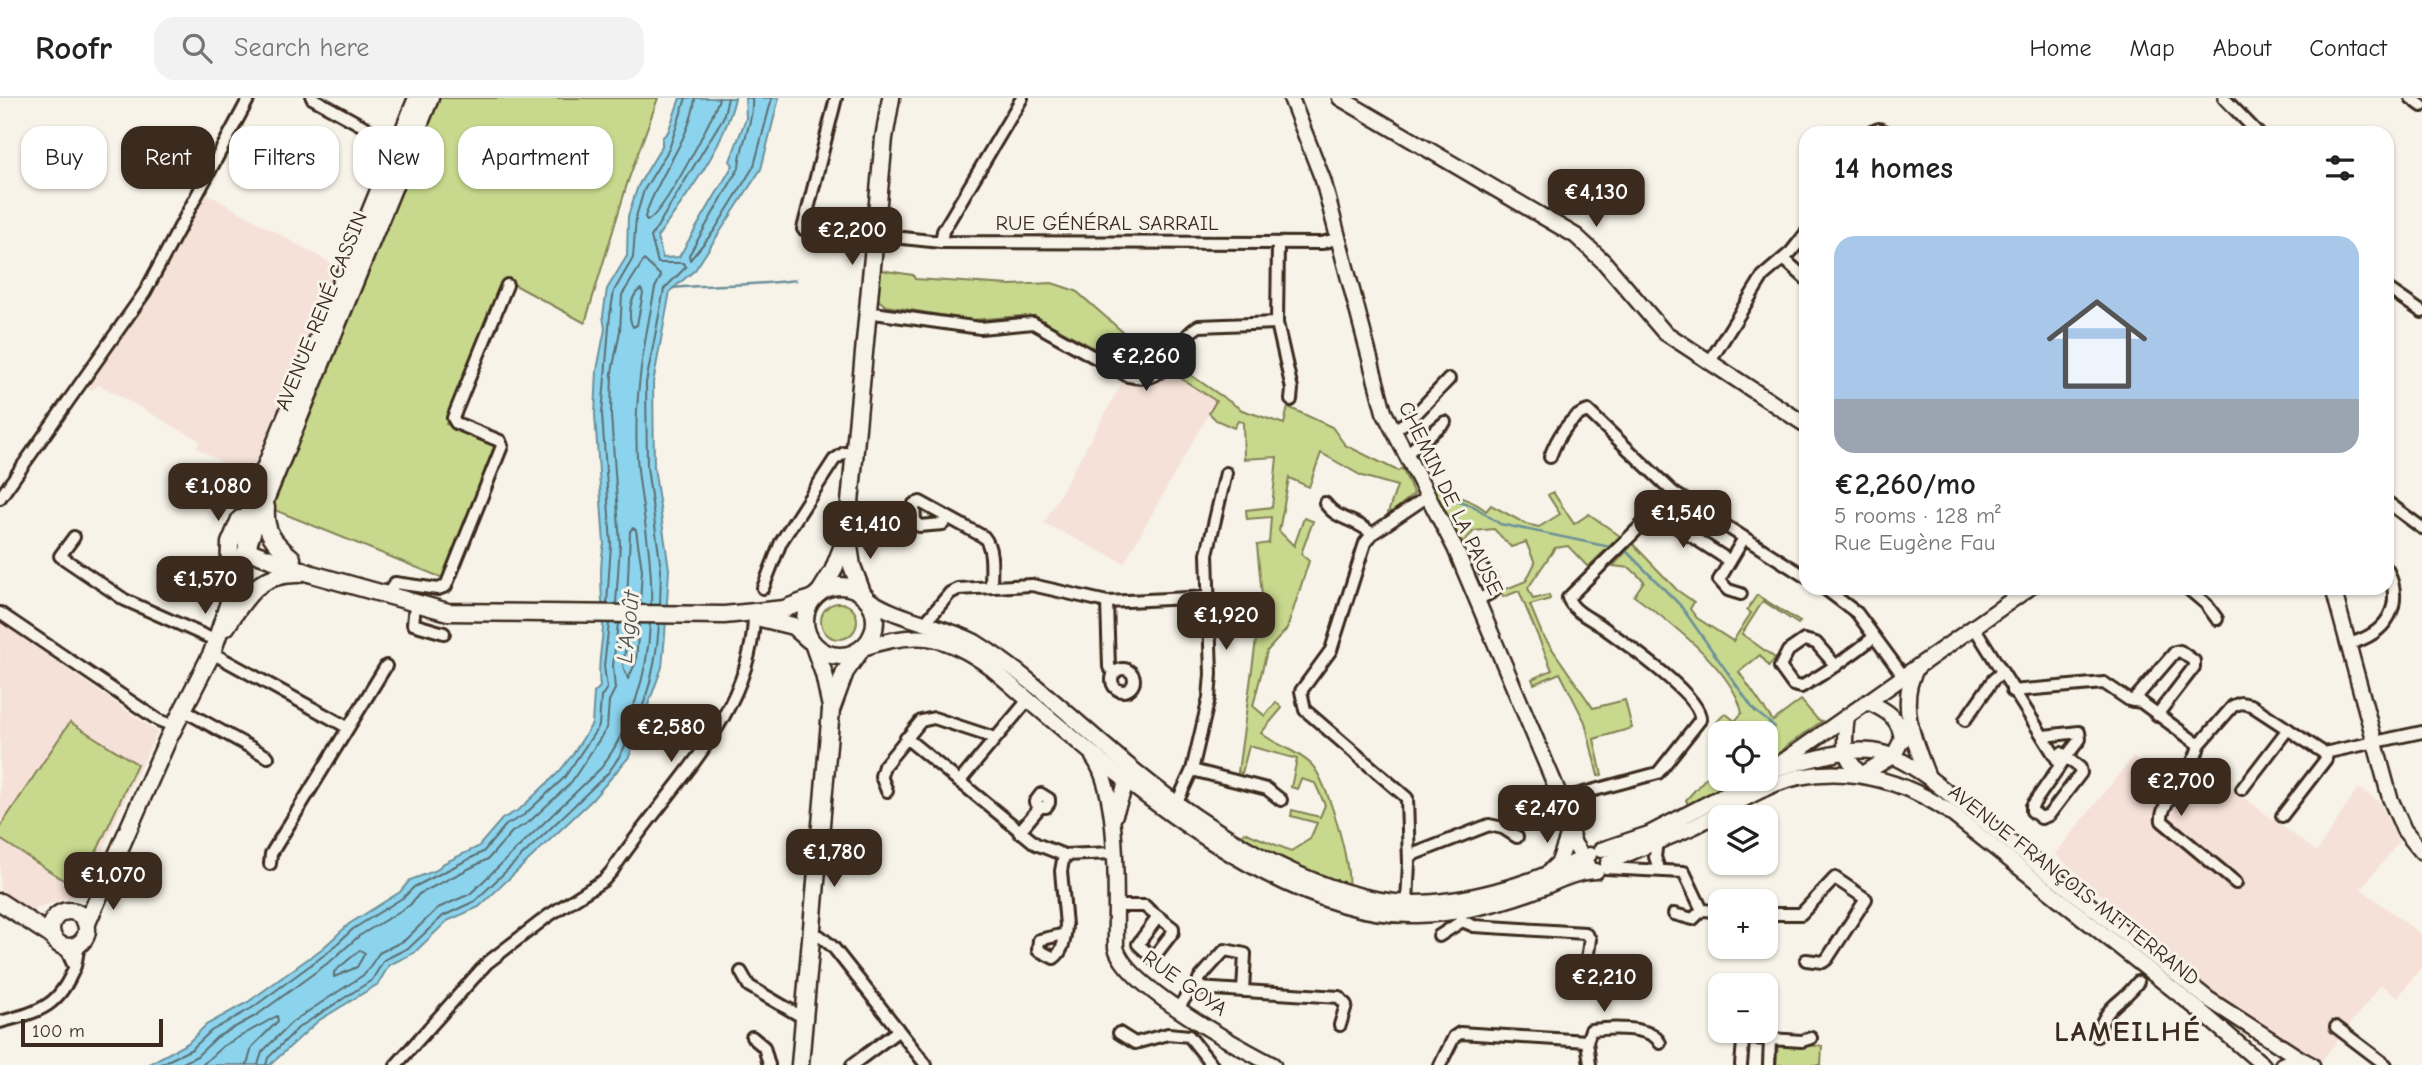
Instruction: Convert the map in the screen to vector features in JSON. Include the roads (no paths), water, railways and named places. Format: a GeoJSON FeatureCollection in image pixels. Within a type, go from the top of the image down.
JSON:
{"type":"FeatureCollection","features":[{"type":"Feature","properties":{"kind":"main road","name":"AVENUE RENÉ CASSIN"},"geometry":{"type":"LineString","coordinates":[[409,126],[417,98]]}},
{"type":"Feature","properties":{"kind":"main road","name":"AVENUE RENÉ CASSIN"},"geometry":{"type":"LineString","coordinates":[[415,126],[430,98]]}},
{"type":"Feature","properties":{"kind":"main road"},"geometry":{"type":"LineString","coordinates":[[831,710],[845,672],[870,640],[875,620],[852,566],[847,535],[874,237],[891,98]]}},
{"type":"Feature","properties":{"kind":"main road","name":"AVENUE RENÉ CASSIN"},"geometry":{"type":"LineString","coordinates":[[260,498],[386,189]]}},
{"type":"Feature","properties":{"kind":"main road"},"geometry":{"type":"LineString","coordinates":[[214,647],[260,498]]}},
{"type":"Feature","properties":{"kind":"main road"},"geometry":{"type":"LineString","coordinates":[[260,498],[268,532],[274,542],[292,558]]}},
{"type":"Feature","properties":{"kind":"main road"},"geometry":{"type":"LineString","coordinates":[[228,602],[233,535],[260,498]]}},
{"type":"Feature","properties":{"kind":"main road"},"geometry":{"type":"LineString","coordinates":[[800,1065],[804,1015],[816,936],[831,710],[824,674],[804,623],[808,605],[833,571],[847,535]]}},
{"type":"Feature","properties":{"kind":"main road"},"geometry":{"type":"LineString","coordinates":[[230,564],[247,547],[258,546],[321,568],[355,586]]}},
{"type":"Feature","properties":{"kind":"main road"},"geometry":{"type":"LineString","coordinates":[[247,547],[255,556],[415,605],[448,612],[724,615],[784,609],[842,586],[865,597]]}},
{"type":"Feature","properties":{"kind":"main road"},"geometry":{"type":"LineString","coordinates":[[0,902],[66,942],[87,935],[87,923],[101,888],[174,726],[214,647],[257,584],[274,575],[312,574]]}},
{"type":"Feature","properties":{"kind":"main road"},"geometry":{"type":"LineString","coordinates":[[724,615],[783,622],[803,632],[822,652],[841,657],[861,650]]}},
{"type":"Feature","properties":{"kind":"main road"},"geometry":{"type":"LineString","coordinates":[[66,942],[51,927],[64,913],[101,888]]}},
{"type":"Feature","properties":{"kind":"main road"},"geometry":{"type":"LineString","coordinates":[[21,916],[81,914],[87,923]]}},
{"type":"Feature","properties":{"kind":"street"},"geometry":{"type":"LineString","coordinates":[[0,498],[145,292],[249,98]]}},
{"type":"Feature","properties":{"kind":"street"},"geometry":{"type":"LineString","coordinates":[[312,98],[363,126]]}},
{"type":"Feature","properties":{"kind":"street","name":"RUE GÉNÉRAL SARRAIL"},"geometry":{"type":"LineString","coordinates":[[836,98],[803,229],[941,242],[1322,243],[1339,238]]}},
{"type":"Feature","properties":{"kind":"street"},"geometry":{"type":"LineString","coordinates":[[941,242],[943,230],[1022,98]]}},
{"type":"Feature","properties":{"kind":"street","name":"CHEMIN DE LA PAUSE"},"geometry":{"type":"LineString","coordinates":[[1291,98],[1316,160],[1339,238],[1372,370],[1392,431],[1428,496],[1478,600],[1571,828],[1598,859]]}},
{"type":"Feature","properties":{"kind":"street"},"geometry":{"type":"LineString","coordinates":[[1340,98],[1576,236],[1604,262],[1664,332],[1799,421]]}},
{"type":"Feature","properties":{"kind":"street"},"geometry":{"type":"LineString","coordinates":[[2224,98],[2251,126]]}},
{"type":"Feature","properties":{"kind":"street"},"geometry":{"type":"LineString","coordinates":[[2411,98],[2422,106]]}},
{"type":"Feature","properties":{"kind":"street"},"geometry":{"type":"LineString","coordinates":[[1709,363],[1763,276],[1784,259],[1799,241]]}},
{"type":"Feature","properties":{"kind":"street"},"geometry":{"type":"LineString","coordinates":[[1278,243],[1277,323],[1292,389],[1291,400]]}},
{"type":"Feature","properties":{"kind":"street"},"geometry":{"type":"LineString","coordinates":[[1784,259],[1799,273]]}},
{"type":"Feature","properties":{"kind":"street"},"geometry":{"type":"LineString","coordinates":[[386,596],[395,583],[438,589],[446,586],[502,446],[500,441],[456,423],[453,418],[507,285]]}},
{"type":"Feature","properties":{"kind":"street"},"geometry":{"type":"LineString","coordinates":[[2394,293],[2422,312]]}},
{"type":"Feature","properties":{"kind":"street"},"geometry":{"type":"LineString","coordinates":[[867,312],[968,327],[996,327],[1027,322],[1040,325],[1128,376],[1140,378],[1164,369],[1191,331],[1199,326],[1277,323]]}},
{"type":"Feature","properties":{"kind":"street"},"geometry":{"type":"LineString","coordinates":[[1392,431],[1412,418],[1449,379]]}},
{"type":"Feature","properties":{"kind":"street"},"geometry":{"type":"LineString","coordinates":[[1550,457],[1556,439],[1581,413],[1588,411],[1674,493],[1799,572]]}},
{"type":"Feature","properties":{"kind":"street"},"geometry":{"type":"LineString","coordinates":[[1405,455],[1445,422]]}},
{"type":"Feature","properties":{"kind":"street"},"geometry":{"type":"LineString","coordinates":[[764,588],[781,542],[834,460],[844,453],[854,454]]}},
{"type":"Feature","properties":{"kind":"street"},"geometry":{"type":"LineString","coordinates":[[1175,808],[1192,770],[1210,686],[1209,545],[1226,473]]}},
{"type":"Feature","properties":{"kind":"street"},"geometry":{"type":"LineString","coordinates":[[1561,799],[1658,773],[1700,720],[1701,713],[1694,702],[1648,660],[1569,602],[1570,593],[1674,493]]}},
{"type":"Feature","properties":{"kind":"street"},"geometry":{"type":"LineString","coordinates":[[1407,902],[1408,802],[1405,794],[1305,710],[1300,698],[1303,685],[1331,650],[1365,543],[1372,534],[1428,496]]}},
{"type":"Feature","properties":{"kind":"street"},"geometry":{"type":"LineString","coordinates":[[1325,503],[1333,515],[1359,524],[1372,534]]}},
{"type":"Feature","properties":{"kind":"street"},"geometry":{"type":"LineString","coordinates":[[2394,507],[2422,528]]}},
{"type":"Feature","properties":{"kind":"street"},"geometry":{"type":"LineString","coordinates":[[1655,513],[1730,561]]}},
{"type":"Feature","properties":{"kind":"street"},"geometry":{"type":"LineString","coordinates":[[948,517],[988,541],[991,587]]}},
{"type":"Feature","properties":{"kind":"street"},"geometry":{"type":"LineString","coordinates":[[74,537],[60,556],[125,600],[214,647],[347,727]]}},
{"type":"Feature","properties":{"kind":"street"},"geometry":{"type":"LineString","coordinates":[[1741,594],[1728,590],[1718,580],[1744,538]]}},
{"type":"Feature","properties":{"kind":"street"},"geometry":{"type":"LineString","coordinates":[[1478,600],[1494,591],[1484,570]]}},
{"type":"Feature","properties":{"kind":"street"},"geometry":{"type":"LineString","coordinates":[[924,624],[954,590],[1032,585],[1107,602],[1208,597]]}},
{"type":"Feature","properties":{"kind":"street"},"geometry":{"type":"LineString","coordinates":[[2348,644],[2371,635],[2391,611],[2394,587]]}},
{"type":"Feature","properties":{"kind":"street"},"geometry":{"type":"LineString","coordinates":[[1834,595],[1857,612],[1874,637],[1910,676],[1906,733],[1894,755],[1862,775],[1853,768],[1844,751],[1847,716]]}},
{"type":"Feature","properties":{"kind":"street"},"geometry":{"type":"LineString","coordinates":[[1778,765],[1910,676],[2015,595]]}},
{"type":"Feature","properties":{"kind":"street"},"geometry":{"type":"LineString","coordinates":[[2195,595],[2206,604],[2217,619]]}},
{"type":"Feature","properties":{"kind":"street"},"geometry":{"type":"LineString","coordinates":[[2335,595],[2394,809],[2418,847]]}},
{"type":"Feature","properties":{"kind":"street","name":"AVENUE FRANÇOIS MITTERRAND"},"geometry":{"type":"LineString","coordinates":[[865,597],[895,615],[960,634],[988,650],[1129,779]]}},
{"type":"Feature","properties":{"kind":"street"},"geometry":{"type":"LineString","coordinates":[[1107,602],[1109,667],[1115,673]]}},
{"type":"Feature","properties":{"kind":"street"},"geometry":{"type":"LineString","coordinates":[[415,605],[413,624],[444,633]]}},
{"type":"Feature","properties":{"kind":"street"},"geometry":{"type":"LineString","coordinates":[[0,613],[158,720],[174,726]]}},
{"type":"Feature","properties":{"kind":"street"},"geometry":{"type":"LineString","coordinates":[[396,1065],[487,962],[612,870],[721,720],[745,668],[754,619]]}},
{"type":"Feature","properties":{"kind":"street"},"geometry":{"type":"LineString","coordinates":[[1974,627],[2012,691],[2047,741],[2063,760],[2080,768],[2081,775],[2049,815],[2040,818],[2032,811],[2032,806],[2060,770],[2063,760],[2080,739],[2079,732],[2047,741]]}},
{"type":"Feature","properties":{"kind":"street","name":"AVENUE FRANÇOIS MITTERRAND"},"geometry":{"type":"LineString","coordinates":[[861,650],[903,636],[924,636],[942,641],[979,660],[1085,747],[1267,873],[1321,897],[1394,915],[1461,916],[1519,896],[1576,873],[1598,859],[1732,791]]}},
{"type":"Feature","properties":{"kind":"street"},"geometry":{"type":"LineString","coordinates":[[1836,666],[1816,643],[1810,641],[1799,643],[1780,664],[1798,687],[1836,666],[1874,637]]}},
{"type":"Feature","properties":{"kind":"street"},"geometry":{"type":"LineString","coordinates":[[2133,701],[2175,652],[2180,651],[2194,661],[2194,667],[2157,715]]}},
{"type":"Feature","properties":{"kind":"street"},"geometry":{"type":"LineString","coordinates":[[270,864],[271,854],[386,666]]}},
{"type":"Feature","properties":{"kind":"street"},"geometry":{"type":"LineString","coordinates":[[1965,720],[2001,673]]}},
{"type":"Feature","properties":{"kind":"street"},"geometry":{"type":"LineString","coordinates":[[2012,691],[2104,683],[2133,701],[2141,702],[2199,745]]}},
{"type":"Feature","properties":{"kind":"street"},"geometry":{"type":"LineString","coordinates":[[959,782],[1028,700]]}},
{"type":"Feature","properties":{"kind":"street"},"geometry":{"type":"LineString","coordinates":[[1868,702],[1888,712],[1906,733],[1928,778]]}},
{"type":"Feature","properties":{"kind":"street"},"geometry":{"type":"LineString","coordinates":[[2236,883],[2162,821],[2162,809],[2190,771],[2199,745],[2234,706],[2241,703],[2250,705],[2326,753],[2422,732]]}},
{"type":"Feature","properties":{"kind":"street"},"geometry":{"type":"LineString","coordinates":[[183,710],[268,757]]}},
{"type":"Feature","properties":{"kind":"street"},"geometry":{"type":"LineString","coordinates":[[887,790],[882,771],[918,723],[929,718],[995,738]]}},
{"type":"Feature","properties":{"kind":"street"},"geometry":{"type":"LineString","coordinates":[[2242,789],[2288,729]]}},
{"type":"Feature","properties":{"kind":"street"},"geometry":{"type":"LineString","coordinates":[[906,737],[1036,844],[1064,855],[1114,853]]}},
{"type":"Feature","properties":{"kind":"street","name":"RUE GOYA"},"geometry":{"type":"LineString","coordinates":[[1085,747],[1099,766],[1107,785],[1114,853],[1116,947],[1123,965],[1135,978],[1178,1008],[1273,1065]]}},
{"type":"Feature","properties":{"kind":"street","name":"AVENUE FRANÇOIS MITTERRAND"},"geometry":{"type":"LineString","coordinates":[[1778,769],[1844,751],[1875,749],[1894,755],[1928,778],[2208,999],[2305,1062]]}},
{"type":"Feature","properties":{"kind":"street"},"geometry":{"type":"LineString","coordinates":[[2282,816],[2326,759],[2326,753]]}},
{"type":"Feature","properties":{"kind":"street"},"geometry":{"type":"LineString","coordinates":[[1192,770],[1267,789],[1281,800]]}},
{"type":"Feature","properties":{"kind":"street","name":"AVENUE FRANÇOIS MITTERRAND"},"geometry":{"type":"LineString","coordinates":[[1175,808],[1290,870],[1353,893],[1407,902],[1454,898],[1546,875],[1657,841],[1696,825],[1779,783],[1816,774],[1862,775],[1901,785],[1947,810],[2199,1010],[2263,1065]]}},
{"type":"Feature","properties":{"kind":"street"},"geometry":{"type":"LineString","coordinates":[[1107,785],[1129,779]]}},
{"type":"Feature","properties":{"kind":"street","name":"RUE GOYA"},"geometry":{"type":"LineString","coordinates":[[1112,825],[1116,802],[1129,779]]}},
{"type":"Feature","properties":{"kind":"street"},"geometry":{"type":"LineString","coordinates":[[1019,832],[1050,806]]}},
{"type":"Feature","properties":{"kind":"street"},"geometry":{"type":"LineString","coordinates":[[1409,856],[1489,825],[1503,828],[1517,837]]}},
{"type":"Feature","properties":{"kind":"street"},"geometry":{"type":"LineString","coordinates":[[1546,875],[1559,862],[1571,828]]}},
{"type":"Feature","properties":{"kind":"street"},"geometry":{"type":"LineString","coordinates":[[1657,841],[1655,857],[1659,869]]}},
{"type":"Feature","properties":{"kind":"street"},"geometry":{"type":"LineString","coordinates":[[1064,855],[1061,872],[1065,934]]}},
{"type":"Feature","properties":{"kind":"street"},"geometry":{"type":"LineString","coordinates":[[1598,859],[1632,867],[1686,873],[1702,910]]}},
{"type":"Feature","properties":{"kind":"street"},"geometry":{"type":"LineString","coordinates":[[1778,914],[1801,914],[1835,878],[1866,899],[1827,959],[1823,962],[1806,960]]}},
{"type":"Feature","properties":{"kind":"street"},"geometry":{"type":"LineString","coordinates":[[1115,906],[1144,906],[1158,917]]}},
{"type":"Feature","properties":{"kind":"street"},"geometry":{"type":"LineString","coordinates":[[1702,910],[1708,910]]}},
{"type":"Feature","properties":{"kind":"street"},"geometry":{"type":"LineString","coordinates":[[1674,914],[1696,919],[1702,910]]}},
{"type":"Feature","properties":{"kind":"street"},"geometry":{"type":"LineString","coordinates":[[1439,936],[1461,916],[1474,926],[1585,933],[1590,939],[1586,967]]}},
{"type":"Feature","properties":{"kind":"street"},"geometry":{"type":"LineString","coordinates":[[816,936],[838,953],[926,1065]]}},
{"type":"Feature","properties":{"kind":"street"},"geometry":{"type":"LineString","coordinates":[[0,1022],[49,1006],[63,992],[73,970],[66,942]]}},
{"type":"Feature","properties":{"kind":"street"},"geometry":{"type":"LineString","coordinates":[[1198,988],[1199,979],[1221,952],[1233,951],[1245,954],[1243,991]]}},
{"type":"Feature","properties":{"kind":"street"},"geometry":{"type":"LineString","coordinates":[[741,972],[750,986],[797,1014],[804,1015]]}},
{"type":"Feature","properties":{"kind":"street"},"geometry":{"type":"LineString","coordinates":[[2097,1036],[2108,1010],[2138,982]]}},
{"type":"Feature","properties":{"kind":"street"},"geometry":{"type":"LineString","coordinates":[[1178,1008],[1190,991],[1198,988],[1339,997],[1346,1005],[1340,1025]]}},
{"type":"Feature","properties":{"kind":"street"},"geometry":{"type":"LineString","coordinates":[[1189,1036],[1198,1021]]}},
{"type":"Feature","properties":{"kind":"street"},"geometry":{"type":"LineString","coordinates":[[2336,1027],[2386,1065]]}},
{"type":"Feature","properties":{"kind":"street"},"geometry":{"type":"LineString","coordinates":[[852,1065],[895,1033],[897,1028]]}},
{"type":"Feature","properties":{"kind":"street"},"geometry":{"type":"LineString","coordinates":[[1590,1065],[1587,1041],[1588,1033],[1593,1029],[1647,1032],[1657,1037],[1660,1042]]}},
{"type":"Feature","properties":{"kind":"street"},"geometry":{"type":"LineString","coordinates":[[1119,1033],[1135,1043],[1168,1034],[1189,1036],[1212,1065]]}},
{"type":"Feature","properties":{"kind":"street"},"geometry":{"type":"LineString","coordinates":[[1440,1065],[1454,1037],[1460,1033],[1587,1041]]}},
{"type":"Feature","properties":{"kind":"street"},"geometry":{"type":"LineString","coordinates":[[752,1037],[764,1047],[769,1065]]}},
{"type":"Feature","properties":{"kind":"street"},"geometry":{"type":"LineString","coordinates":[[1778,1040],[1802,1041],[1811,1038]]}},
{"type":"Feature","properties":{"kind":"street"},"geometry":{"type":"LineString","coordinates":[[1741,1065],[1743,1043]]}},
{"type":"Feature","properties":{"kind":"street"},"geometry":{"type":"LineString","coordinates":[[1769,1065],[1770,1043]]}},
{"type":"Feature","properties":{"kind":"street"},"geometry":{"type":"LineString","coordinates":[[2281,1065],[2305,1062]]}},
{"type":"Feature","properties":{"kind":"water","name":"L'Agoût"},"geometry":{"type":"Polygon","coordinates":[[[680,98],[735,98],[713,153],[657,237],[663,258],[679,257],[733,165],[730,161],[746,118],[745,98],[779,98],[761,169],[695,270],[670,291],[653,383],[654,467],[669,569],[665,635],[662,667],[629,757],[592,800],[479,907],[447,921],[414,953],[389,965],[378,984],[318,1021],[270,1065],[147,1065],[188,1043],[206,1025],[248,1002],[323,948],[349,924],[400,892],[410,880],[437,870],[442,864],[478,847],[502,819],[520,809],[559,772],[592,724],[594,693],[600,687],[599,664],[603,627],[601,575],[604,544],[595,415],[597,370],[605,329],[603,316],[607,289],[627,256],[628,216],[638,186],[662,146],[662,138],[668,132],[680,98]]]}},
{"type":"Feature","properties":{"kind":"waterway"},"geometry":{"type":"LineString","coordinates":[[673,288],[796,280]]}},
{"type":"Feature","properties":{"kind":"waterway"},"geometry":{"type":"LineString","coordinates":[[1443,495],[1475,507],[1500,524],[1610,547]]}},
{"type":"Feature","properties":{"kind":"waterway"},"geometry":{"type":"LineString","coordinates":[[1626,551],[1680,605],[1754,710],[1768,721]]}},
{"type":"Feature","properties":{"kind":"district","name":"LAMEILHÉ"},"geometry":{"type":"Point","coordinates":[2128,1032]}}]}
